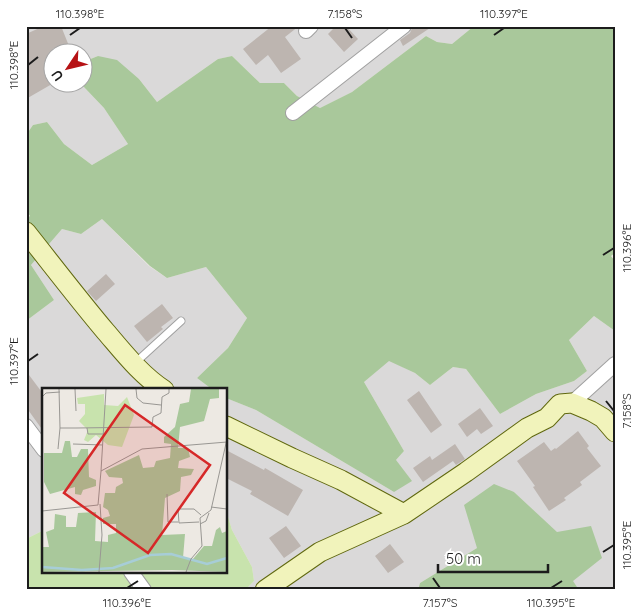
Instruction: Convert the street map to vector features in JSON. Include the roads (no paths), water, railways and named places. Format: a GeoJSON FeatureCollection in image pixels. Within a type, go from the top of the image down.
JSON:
{"type":"FeatureCollection","features":[{"type":"Feature","properties":{"kind":"street"},"geometry":{"type":"LineString","coordinates":[[293,112],[404,26]]}},
{"type":"Feature","properties":{"kind":"street"},"geometry":{"type":"LineString","coordinates":[[26,232],[93,317],[134,364],[161,388]]}},
{"type":"Feature","properties":{"kind":"street"},"geometry":{"type":"LineString","coordinates":[[572,403],[615,364]]}},
{"type":"Feature","properties":{"kind":"street"},"geometry":{"type":"LineString","coordinates":[[270,589],[320,552],[404,514],[528,428],[546,418],[560,404],[572,403],[591,411],[603,418],[615,432]]}},
{"type":"Feature","properties":{"kind":"street"},"geometry":{"type":"LineString","coordinates":[[26,426],[42,447]]}},
{"type":"Feature","properties":{"kind":"street"},"geometry":{"type":"LineString","coordinates":[[228,427],[341,480],[404,514]]}},
{"type":"Feature","properties":{"kind":"street"},"geometry":{"type":"LineString","coordinates":[[132,574],[144,590]]}},
{"type":"Feature","properties":{"kind":"lane"},"geometry":{"type":"LineString","coordinates":[[134,364],[181,321]]}}]}
